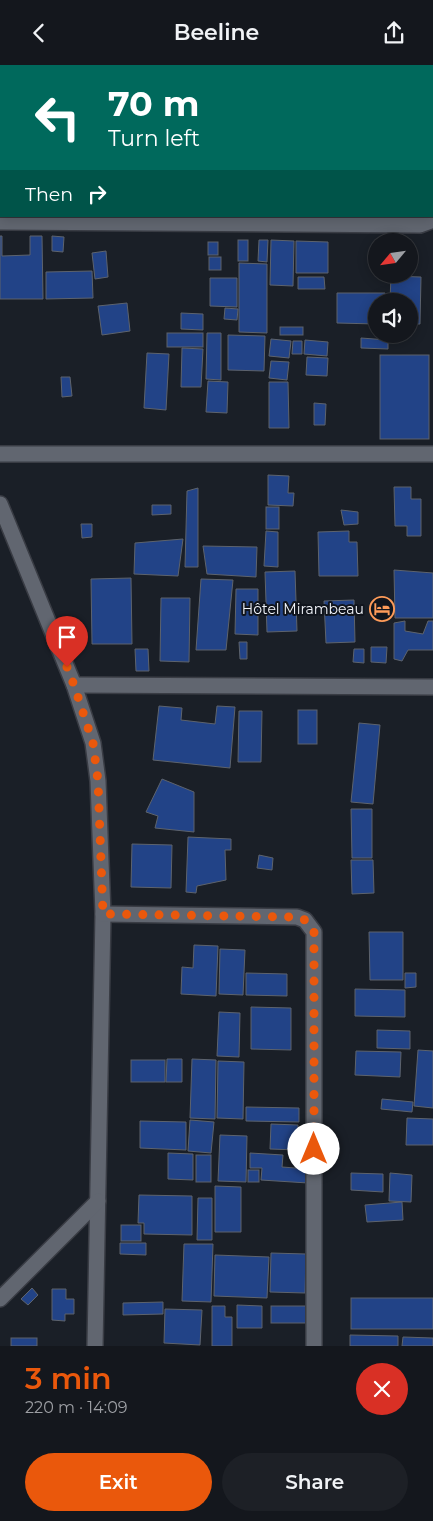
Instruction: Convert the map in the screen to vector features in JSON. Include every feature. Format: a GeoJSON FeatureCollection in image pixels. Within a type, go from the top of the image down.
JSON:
{"type":"FeatureCollection","features":[{"type":"Feature","properties":{"kind":"street"},"geometry":{"type":"LineString","coordinates":[[0,222],[420,225],[431,221],[433,218]]}},
{"type":"Feature","properties":{"kind":"street"},"geometry":{"type":"LineString","coordinates":[[0,454],[433,454]]}},
{"type":"Feature","properties":{"kind":"street"},"geometry":{"type":"LineString","coordinates":[[0,504],[74,685],[93,743],[98,781],[103,914],[95,1346]]}},
{"type":"Feature","properties":{"kind":"street"},"geometry":{"type":"LineString","coordinates":[[74,685],[433,687]]}},
{"type":"Feature","properties":{"kind":"street"},"geometry":{"type":"LineString","coordinates":[[103,914],[296,917],[305,920],[314,932],[314,1346]]}},
{"type":"Feature","properties":{"kind":"street"},"geometry":{"type":"LineString","coordinates":[[0,1299],[98,1201]]}},
{"type":"Feature","properties":{"kind":"building"},"geometry":{"type":"Polygon","coordinates":[[[0,236],[2,236],[2,256],[30,255],[30,236],[42,236],[43,299],[0,299],[0,236]]]}},
{"type":"Feature","properties":{"kind":"building"},"geometry":{"type":"Polygon","coordinates":[[[52,236],[64,237],[63,252],[52,251],[52,236]]]}},
{"type":"Feature","properties":{"kind":"building"},"geometry":{"type":"Polygon","coordinates":[[[238,240],[248,240],[248,261],[238,261],[238,240]]]}},
{"type":"Feature","properties":{"kind":"building"},"geometry":{"type":"Polygon","coordinates":[[[259,240],[268,240],[267,262],[258,261],[259,240]]]}},
{"type":"Feature","properties":{"kind":"building"},"geometry":{"type":"Polygon","coordinates":[[[271,240],[294,241],[293,286],[270,285],[271,240]]]}},
{"type":"Feature","properties":{"kind":"building"},"geometry":{"type":"Polygon","coordinates":[[[296,241],[328,242],[328,273],[296,273],[296,241]]]}},
{"type":"Feature","properties":{"kind":"building"},"geometry":{"type":"Polygon","coordinates":[[[208,242],[218,242],[218,255],[208,255],[208,242]]]}},
{"type":"Feature","properties":{"kind":"building"},"geometry":{"type":"Polygon","coordinates":[[[106,251],[108,277],[95,279],[92,253],[106,251]]]}},
{"type":"Feature","properties":{"kind":"building"},"geometry":{"type":"Polygon","coordinates":[[[209,257],[221,257],[221,270],[209,270],[209,257]]]}},
{"type":"Feature","properties":{"kind":"building"},"geometry":{"type":"Polygon","coordinates":[[[239,263],[267,264],[267,333],[239,332],[239,263]]]}},
{"type":"Feature","properties":{"kind":"building"},"geometry":{"type":"Polygon","coordinates":[[[92,271],[93,298],[46,299],[46,272],[92,271]]]}},
{"type":"Feature","properties":{"kind":"building"},"geometry":{"type":"Polygon","coordinates":[[[298,277],[324,277],[325,289],[298,289],[298,277]]]}},
{"type":"Feature","properties":{"kind":"building"},"geometry":{"type":"Polygon","coordinates":[[[418,277],[421,277],[420,324],[418,324],[418,293],[390,293],[391,283],[418,283],[418,277]]]}},
{"type":"Feature","properties":{"kind":"building"},"geometry":{"type":"Polygon","coordinates":[[[210,278],[237,278],[237,307],[210,306],[210,278]]]}},
{"type":"Feature","properties":{"kind":"building"},"geometry":{"type":"Polygon","coordinates":[[[337,293],[368,293],[368,324],[337,323],[337,293]]]}},
{"type":"Feature","properties":{"kind":"building"},"geometry":{"type":"Polygon","coordinates":[[[127,303],[130,331],[102,335],[98,306],[127,303]]]}},
{"type":"Feature","properties":{"kind":"building"},"geometry":{"type":"Polygon","coordinates":[[[225,308],[238,309],[237,320],[224,319],[225,308]]]}},
{"type":"Feature","properties":{"kind":"building"},"geometry":{"type":"Polygon","coordinates":[[[181,313],[203,314],[203,330],[181,329],[181,313]]]}},
{"type":"Feature","properties":{"kind":"building"},"geometry":{"type":"Polygon","coordinates":[[[280,327],[303,327],[303,335],[280,335],[280,327]]]}},
{"type":"Feature","properties":{"kind":"building"},"geometry":{"type":"Polygon","coordinates":[[[167,333],[203,333],[203,347],[167,347],[167,333]]]}},
{"type":"Feature","properties":{"kind":"building"},"geometry":{"type":"Polygon","coordinates":[[[207,333],[221,333],[221,380],[206,379],[207,333]]]}},
{"type":"Feature","properties":{"kind":"building"},"geometry":{"type":"Polygon","coordinates":[[[228,335],[265,336],[264,371],[228,370],[228,335]]]}},
{"type":"Feature","properties":{"kind":"building"},"geometry":{"type":"Polygon","coordinates":[[[361,338],[368,339],[368,343],[388,343],[388,349],[361,348],[361,338]]]}},
{"type":"Feature","properties":{"kind":"building"},"geometry":{"type":"Polygon","coordinates":[[[271,339],[291,341],[289,358],[269,356],[271,339]]]}},
{"type":"Feature","properties":{"kind":"building"},"geometry":{"type":"Polygon","coordinates":[[[305,340],[328,342],[327,356],[304,354],[305,340]]]}},
{"type":"Feature","properties":{"kind":"building"},"geometry":{"type":"Polygon","coordinates":[[[293,341],[302,341],[302,354],[292,354],[293,341]]]}},
{"type":"Feature","properties":{"kind":"building"},"geometry":{"type":"Polygon","coordinates":[[[182,348],[203,349],[201,387],[181,387],[182,348]]]}},
{"type":"Feature","properties":{"kind":"building"},"geometry":{"type":"Polygon","coordinates":[[[147,353],[169,354],[166,410],[144,408],[147,353]]]}},
{"type":"Feature","properties":{"kind":"building"},"geometry":{"type":"Polygon","coordinates":[[[380,355],[429,355],[429,439],[380,439],[380,355]]]}},
{"type":"Feature","properties":{"kind":"building"},"geometry":{"type":"Polygon","coordinates":[[[307,357],[328,358],[327,376],[306,375],[307,357]]]}},
{"type":"Feature","properties":{"kind":"building"},"geometry":{"type":"Polygon","coordinates":[[[271,361],[289,362],[287,380],[269,378],[271,361]]]}},
{"type":"Feature","properties":{"kind":"building"},"geometry":{"type":"Polygon","coordinates":[[[61,377],[70,377],[72,396],[62,397],[61,377]]]}},
{"type":"Feature","properties":{"kind":"building"},"geometry":{"type":"Polygon","coordinates":[[[208,381],[228,382],[227,413],[206,412],[208,381]]]}},
{"type":"Feature","properties":{"kind":"building"},"geometry":{"type":"Polygon","coordinates":[[[269,382],[288,382],[289,428],[269,428],[269,382]]]}},
{"type":"Feature","properties":{"kind":"building"},"geometry":{"type":"Polygon","coordinates":[[[314,403],[326,404],[325,425],[314,425],[314,403]]]}},
{"type":"Feature","properties":{"kind":"building"},"geometry":{"type":"Polygon","coordinates":[[[268,475],[289,476],[288,493],[294,493],[293,506],[268,505],[268,475]]]}},
{"type":"Feature","properties":{"kind":"building"},"geometry":{"type":"Polygon","coordinates":[[[394,487],[411,487],[411,499],[421,499],[421,536],[407,536],[407,526],[395,526],[394,487]]]}},
{"type":"Feature","properties":{"kind":"building"},"geometry":{"type":"Polygon","coordinates":[[[198,488],[198,567],[185,567],[187,491],[198,488]]]}},
{"type":"Feature","properties":{"kind":"building"},"geometry":{"type":"Polygon","coordinates":[[[152,505],[171,505],[171,514],[152,515],[152,505]]]}},
{"type":"Feature","properties":{"kind":"building"},"geometry":{"type":"Polygon","coordinates":[[[266,507],[279,507],[279,529],[266,529],[266,507]]]}},
{"type":"Feature","properties":{"kind":"building"},"geometry":{"type":"Polygon","coordinates":[[[341,510],[358,512],[358,524],[344,525],[341,510]]]}},
{"type":"Feature","properties":{"kind":"building"},"geometry":{"type":"Polygon","coordinates":[[[81,524],[92,524],[92,537],[82,538],[81,524]]]}},
{"type":"Feature","properties":{"kind":"building"},"geometry":{"type":"Polygon","coordinates":[[[266,531],[278,532],[278,567],[264,566],[266,531]]]}},
{"type":"Feature","properties":{"kind":"building"},"geometry":{"type":"Polygon","coordinates":[[[349,531],[349,542],[357,542],[358,576],[319,576],[318,532],[349,531]]]}},
{"type":"Feature","properties":{"kind":"building"},"geometry":{"type":"Polygon","coordinates":[[[183,539],[178,576],[134,574],[135,543],[183,539]]]}},
{"type":"Feature","properties":{"kind":"building"},"geometry":{"type":"Polygon","coordinates":[[[203,546],[257,547],[256,577],[207,574],[203,546]]]}},
{"type":"Feature","properties":{"kind":"building"},"geometry":{"type":"Polygon","coordinates":[[[394,570],[433,573],[433,618],[395,618],[394,570]]]}},
{"type":"Feature","properties":{"kind":"building"},"geometry":{"type":"Polygon","coordinates":[[[295,571],[297,631],[267,632],[265,572],[295,571]]]}},
{"type":"Feature","properties":{"kind":"building"},"geometry":{"type":"Polygon","coordinates":[[[131,578],[132,644],[92,644],[91,579],[131,578]]]}},
{"type":"Feature","properties":{"kind":"building"},"geometry":{"type":"Polygon","coordinates":[[[201,579],[233,580],[226,650],[196,650],[201,579]]]}},
{"type":"Feature","properties":{"kind":"building"},"geometry":{"type":"Polygon","coordinates":[[[236,589],[258,589],[258,635],[235,634],[236,589]]]}},
{"type":"Feature","properties":{"kind":"building"},"geometry":{"type":"Polygon","coordinates":[[[161,598],[190,598],[189,662],[160,661],[161,598]]]}},
{"type":"Feature","properties":{"kind":"building"},"geometry":{"type":"Polygon","coordinates":[[[354,600],[355,642],[326,643],[324,601],[354,600]]]}},
{"type":"Feature","properties":{"kind":"building"},"geometry":{"type":"Polygon","coordinates":[[[405,621],[405,631],[423,634],[428,621],[433,621],[433,650],[408,650],[402,661],[394,659],[394,623],[405,621]]]}},
{"type":"Feature","properties":{"kind":"building"},"geometry":{"type":"Polygon","coordinates":[[[239,642],[247,642],[247,659],[240,659],[239,642]]]}},
{"type":"Feature","properties":{"kind":"building"},"geometry":{"type":"Polygon","coordinates":[[[371,647],[387,647],[386,663],[371,662],[371,647]]]}},
{"type":"Feature","properties":{"kind":"building"},"geometry":{"type":"Polygon","coordinates":[[[135,649],[148,649],[149,671],[136,671],[135,649]]]}},
{"type":"Feature","properties":{"kind":"building"},"geometry":{"type":"Polygon","coordinates":[[[354,649],[364,649],[364,663],[353,662],[354,649]]]}},
{"type":"Feature","properties":{"kind":"building"},"geometry":{"type":"Polygon","coordinates":[[[159,706],[182,708],[181,720],[215,724],[217,706],[235,707],[230,768],[153,760],[159,706]]]}},
{"type":"Feature","properties":{"kind":"building"},"geometry":{"type":"Polygon","coordinates":[[[298,710],[317,710],[317,744],[298,744],[298,710]]]}},
{"type":"Feature","properties":{"kind":"building"},"geometry":{"type":"Polygon","coordinates":[[[239,711],[262,711],[261,762],[238,762],[239,711]]]}},
{"type":"Feature","properties":{"kind":"building"},"geometry":{"type":"Polygon","coordinates":[[[359,723],[380,725],[373,804],[351,802],[359,723]]]}},
{"type":"Feature","properties":{"kind":"building"},"geometry":{"type":"Polygon","coordinates":[[[162,779],[194,792],[194,832],[155,828],[158,816],[146,812],[162,779]]]}},
{"type":"Feature","properties":{"kind":"building"},"geometry":{"type":"Polygon","coordinates":[[[351,809],[372,809],[372,858],[352,858],[351,809]]]}},
{"type":"Feature","properties":{"kind":"building"},"geometry":{"type":"Polygon","coordinates":[[[188,837],[231,839],[231,850],[225,850],[226,880],[197,886],[196,893],[186,892],[188,837]]]}},
{"type":"Feature","properties":{"kind":"building"},"geometry":{"type":"Polygon","coordinates":[[[132,844],[172,845],[171,888],[131,887],[132,844]]]}},
{"type":"Feature","properties":{"kind":"building"},"geometry":{"type":"Polygon","coordinates":[[[259,855],[273,858],[272,870],[257,868],[259,855]]]}},
{"type":"Feature","properties":{"kind":"building"},"geometry":{"type":"Polygon","coordinates":[[[351,860],[373,860],[374,893],[352,894],[351,860]]]}},
{"type":"Feature","properties":{"kind":"building"},"geometry":{"type":"Polygon","coordinates":[[[369,932],[403,932],[403,980],[370,980],[369,932]]]}},
{"type":"Feature","properties":{"kind":"building"},"geometry":{"type":"Polygon","coordinates":[[[194,945],[218,946],[216,996],[181,994],[182,967],[193,968],[194,945]]]}},
{"type":"Feature","properties":{"kind":"building"},"geometry":{"type":"Polygon","coordinates":[[[220,949],[245,950],[243,995],[219,994],[220,949]]]}},
{"type":"Feature","properties":{"kind":"building"},"geometry":{"type":"Polygon","coordinates":[[[246,973],[287,974],[287,996],[246,995],[246,973]]]}},
{"type":"Feature","properties":{"kind":"building"},"geometry":{"type":"Polygon","coordinates":[[[405,973],[416,973],[416,987],[405,988],[405,973]]]}},
{"type":"Feature","properties":{"kind":"building"},"geometry":{"type":"Polygon","coordinates":[[[355,989],[405,990],[405,1017],[355,1016],[355,989]]]}},
{"type":"Feature","properties":{"kind":"building"},"geometry":{"type":"Polygon","coordinates":[[[251,1007],[291,1008],[291,1050],[251,1049],[251,1007]]]}},
{"type":"Feature","properties":{"kind":"building"},"geometry":{"type":"Polygon","coordinates":[[[219,1012],[240,1013],[239,1057],[217,1056],[219,1012]]]}},
{"type":"Feature","properties":{"kind":"building"},"geometry":{"type":"Polygon","coordinates":[[[377,1030],[410,1031],[410,1049],[377,1048],[377,1030]]]}},
{"type":"Feature","properties":{"kind":"building"},"geometry":{"type":"Polygon","coordinates":[[[418,1050],[433,1051],[433,1108],[414,1106],[418,1050]]]}},
{"type":"Feature","properties":{"kind":"building"},"geometry":{"type":"Polygon","coordinates":[[[356,1051],[401,1052],[400,1077],[355,1075],[356,1051]]]}},
{"type":"Feature","properties":{"kind":"building"},"geometry":{"type":"Polygon","coordinates":[[[167,1059],[182,1059],[182,1082],[166,1082],[167,1059]]]}},
{"type":"Feature","properties":{"kind":"building"},"geometry":{"type":"Polygon","coordinates":[[[192,1059],[216,1060],[215,1119],[190,1118],[192,1059]]]}},
{"type":"Feature","properties":{"kind":"building"},"geometry":{"type":"Polygon","coordinates":[[[131,1060],[165,1060],[165,1082],[131,1082],[131,1060]]]}},
{"type":"Feature","properties":{"kind":"building"},"geometry":{"type":"Polygon","coordinates":[[[218,1061],[244,1062],[243,1119],[217,1118],[218,1061]]]}},
{"type":"Feature","properties":{"kind":"building"},"geometry":{"type":"Polygon","coordinates":[[[382,1099],[413,1102],[412,1112],[381,1109],[382,1099]]]}},
{"type":"Feature","properties":{"kind":"building"},"geometry":{"type":"Polygon","coordinates":[[[246,1107],[299,1108],[299,1122],[246,1121],[246,1107]]]}},
{"type":"Feature","properties":{"kind":"building"},"geometry":{"type":"Polygon","coordinates":[[[407,1118],[433,1119],[433,1145],[406,1145],[407,1118]]]}},
{"type":"Feature","properties":{"kind":"building"},"geometry":{"type":"Polygon","coordinates":[[[190,1120],[214,1122],[211,1153],[188,1151],[190,1120]]]}},
{"type":"Feature","properties":{"kind":"building"},"geometry":{"type":"Polygon","coordinates":[[[140,1121],[186,1122],[186,1150],[140,1148],[140,1121]]]}},
{"type":"Feature","properties":{"kind":"building"},"geometry":{"type":"Polygon","coordinates":[[[271,1124],[298,1125],[298,1150],[270,1149],[271,1124]]]}},
{"type":"Feature","properties":{"kind":"building"},"geometry":{"type":"Polygon","coordinates":[[[220,1135],[247,1136],[246,1182],[218,1181],[220,1135]]]}},
{"type":"Feature","properties":{"kind":"building"},"geometry":{"type":"Polygon","coordinates":[[[168,1153],[193,1154],[193,1180],[168,1179],[168,1153]]]}},
{"type":"Feature","properties":{"kind":"building"},"geometry":{"type":"Polygon","coordinates":[[[250,1153],[283,1155],[282,1167],[309,1169],[308,1183],[261,1180],[262,1168],[250,1168],[250,1153]]]}},
{"type":"Feature","properties":{"kind":"building"},"geometry":{"type":"Polygon","coordinates":[[[196,1155],[211,1155],[211,1182],[196,1182],[196,1155]]]}},
{"type":"Feature","properties":{"kind":"building"},"geometry":{"type":"Polygon","coordinates":[[[248,1170],[259,1170],[259,1182],[248,1182],[248,1170]]]}},
{"type":"Feature","properties":{"kind":"building"},"geometry":{"type":"Polygon","coordinates":[[[351,1173],[383,1174],[383,1192],[351,1190],[351,1173]]]}},
{"type":"Feature","properties":{"kind":"building"},"geometry":{"type":"Polygon","coordinates":[[[390,1173],[412,1175],[411,1202],[389,1201],[390,1173]]]}},
{"type":"Feature","properties":{"kind":"building"},"geometry":{"type":"Polygon","coordinates":[[[215,1186],[241,1187],[241,1232],[215,1232],[215,1186]]]}},
{"type":"Feature","properties":{"kind":"building"},"geometry":{"type":"Polygon","coordinates":[[[139,1195],[192,1196],[192,1235],[144,1234],[144,1223],[138,1223],[139,1195]]]}},
{"type":"Feature","properties":{"kind":"building"},"geometry":{"type":"Polygon","coordinates":[[[198,1198],[212,1198],[212,1240],[197,1240],[198,1198]]]}},
{"type":"Feature","properties":{"kind":"building"},"geometry":{"type":"Polygon","coordinates":[[[402,1202],[403,1220],[367,1222],[365,1205],[402,1202]]]}},
{"type":"Feature","properties":{"kind":"building"},"geometry":{"type":"Polygon","coordinates":[[[121,1225],[141,1225],[141,1241],[121,1241],[121,1225]]]}},
{"type":"Feature","properties":{"kind":"building"},"geometry":{"type":"Polygon","coordinates":[[[120,1243],[146,1243],[146,1255],[120,1254],[120,1243]]]}},
{"type":"Feature","properties":{"kind":"building"},"geometry":{"type":"Polygon","coordinates":[[[184,1244],[213,1244],[211,1302],[182,1301],[184,1244]]]}},
{"type":"Feature","properties":{"kind":"building"},"geometry":{"type":"Polygon","coordinates":[[[271,1253],[306,1254],[305,1293],[270,1292],[271,1253]]]}},
{"type":"Feature","properties":{"kind":"building"},"geometry":{"type":"Polygon","coordinates":[[[215,1255],[269,1257],[267,1298],[214,1296],[215,1255]]]}},
{"type":"Feature","properties":{"kind":"building"},"geometry":{"type":"Polygon","coordinates":[[[32,1288],[38,1295],[28,1305],[21,1299],[32,1288]]]}},
{"type":"Feature","properties":{"kind":"building"},"geometry":{"type":"Polygon","coordinates":[[[52,1289],[66,1289],[66,1299],[74,1299],[74,1314],[65,1314],[65,1321],[52,1320],[52,1289]]]}},
{"type":"Feature","properties":{"kind":"building"},"geometry":{"type":"Polygon","coordinates":[[[351,1298],[433,1298],[433,1329],[351,1329],[351,1298]]]}},
{"type":"Feature","properties":{"kind":"building"},"geometry":{"type":"Polygon","coordinates":[[[163,1302],[163,1314],[123,1315],[123,1303],[163,1302]]]}},
{"type":"Feature","properties":{"kind":"building"},"geometry":{"type":"Polygon","coordinates":[[[237,1305],[262,1306],[262,1328],[237,1328],[237,1305]]]}},
{"type":"Feature","properties":{"kind":"building"},"geometry":{"type":"Polygon","coordinates":[[[212,1306],[225,1306],[225,1317],[232,1317],[232,1346],[212,1346],[212,1306]]]}},
{"type":"Feature","properties":{"kind":"building"},"geometry":{"type":"Polygon","coordinates":[[[271,1306],[308,1306],[308,1323],[271,1323],[271,1306]]]}},
{"type":"Feature","properties":{"kind":"building"},"geometry":{"type":"Polygon","coordinates":[[[165,1309],[202,1310],[200,1345],[164,1343],[165,1309]]]}},
{"type":"Feature","properties":{"kind":"building"},"geometry":{"type":"Polygon","coordinates":[[[350,1335],[398,1336],[398,1346],[350,1346],[350,1335]]]}},
{"type":"Feature","properties":{"kind":"building"},"geometry":{"type":"Polygon","coordinates":[[[403,1337],[433,1338],[433,1346],[402,1346],[403,1337]]]}},
{"type":"Feature","properties":{"kind":"building"},"geometry":{"type":"Polygon","coordinates":[[[11,1338],[37,1338],[37,1346],[11,1346],[11,1338]]]}},
{"type":"Feature","properties":{"kind":"place","name":"Hôtel Mirambeau"},"geometry":{"type":"Point","coordinates":[382,609]}},
{"type":"Feature","properties":{"kind":"route"},"geometry":{"type":"LineString","coordinates":[[67,667],[93,743],[98,781],[103,914],[296,917],[305,920],[311,926],[314,932],[314,1149]]}}]}
